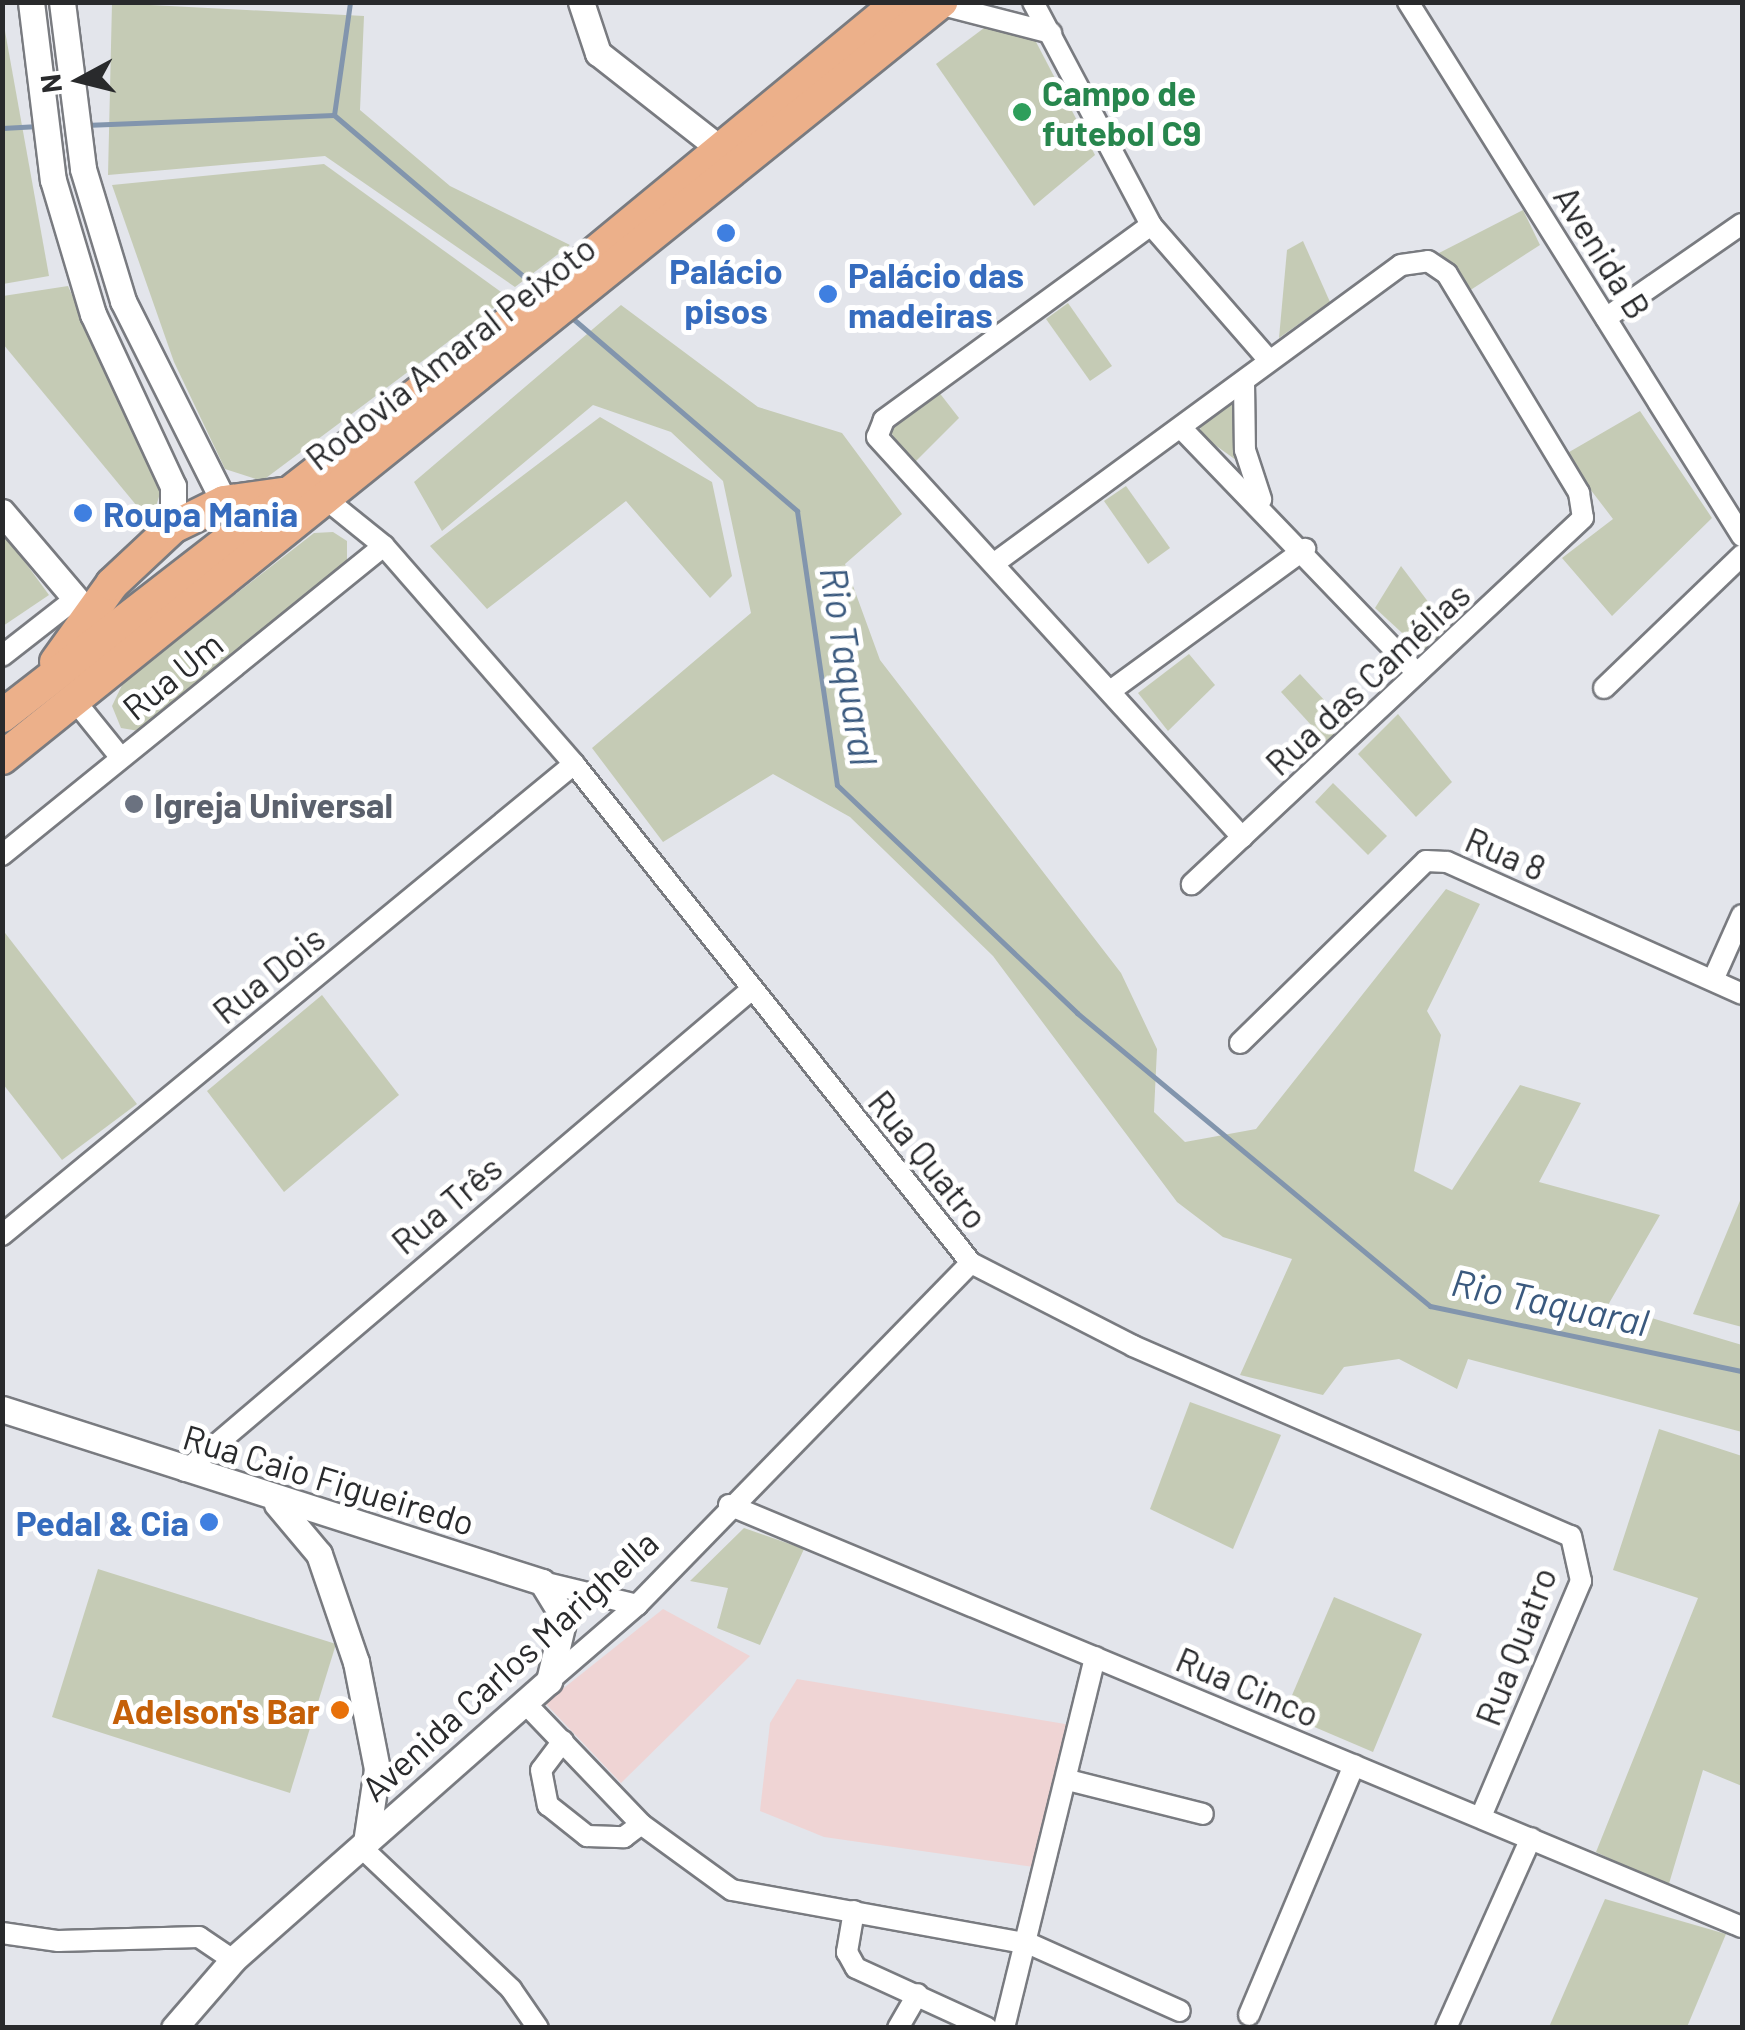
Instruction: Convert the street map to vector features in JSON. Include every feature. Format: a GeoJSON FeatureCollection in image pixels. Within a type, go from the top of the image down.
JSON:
{"type":"FeatureCollection","features":[{"type":"Feature","properties":{"kind":"highway","name":"Rodovia Amaral Peixoto"},"geometry":{"type":"LineString","coordinates":[[603,265],[718,147],[899,2]]}},
{"type":"Feature","properties":{"kind":"highway","name":"Rodovia Amaral Peixoto"},"geometry":{"type":"LineString","coordinates":[[2,758],[327,500],[542,313],[940,3]]}},
{"type":"Feature","properties":{"kind":"highway","name":"Rodovia Amaral Peixoto"},"geometry":{"type":"LineString","coordinates":[[2,716],[287,494],[542,313]]}},
{"type":"Feature","properties":{"kind":"highway"},"geometry":{"type":"LineString","coordinates":[[38,686],[82,606],[173,527],[224,502],[287,494]]}},
{"type":"Feature","properties":{"kind":"street"},"geometry":{"type":"LineString","coordinates":[[31,2],[38,96],[53,180],[93,314],[173,486],[173,527]]}},
{"type":"Feature","properties":{"kind":"street"},"geometry":{"type":"LineString","coordinates":[[62,2],[69,87],[84,170],[122,301],[202,470],[224,502]]}},
{"type":"Feature","properties":{"kind":"street"},"geometry":{"type":"LineString","coordinates":[[581,2],[598,53],[718,147]]}},
{"type":"Feature","properties":{"kind":"street"},"geometry":{"type":"LineString","coordinates":[[996,562],[1184,430],[1268,359],[1151,224],[1032,2]]}},
{"type":"Feature","properties":{"kind":"street","name":"Avenida B"},"geometry":{"type":"LineString","coordinates":[[1408,2],[1742,536]]}},
{"type":"Feature","properties":{"kind":"street"},"geometry":{"type":"LineString","coordinates":[[940,3],[1051,34]]}},
{"type":"Feature","properties":{"kind":"street"},"geometry":{"type":"LineString","coordinates":[[1151,224],[877,431],[1113,689],[1242,837]]}},
{"type":"Feature","properties":{"kind":"street"},"geometry":{"type":"LineString","coordinates":[[1606,318],[1742,224]]}},
{"type":"Feature","properties":{"kind":"street","name":"Rua das Camélias"},"geometry":{"type":"LineString","coordinates":[[1192,884],[1583,518],[1558,459],[1447,274],[1428,261],[1401,265],[1268,359]]}},
{"type":"Feature","properties":{"kind":"street"},"geometry":{"type":"LineString","coordinates":[[1244,382],[1245,450],[1266,510]]}},
{"type":"Feature","properties":{"kind":"street"},"geometry":{"type":"LineString","coordinates":[[1184,430],[1305,549],[1417,673]]}},
{"type":"Feature","properties":{"kind":"street"},"geometry":{"type":"LineString","coordinates":[[173,486],[202,470]]}},
{"type":"Feature","properties":{"kind":"street","name":"Rua Quatro"},"geometry":{"type":"LineString","coordinates":[[327,500],[384,546],[574,764],[971,1263],[1133,1346],[1571,1536],[1581,1581],[1481,1818]]}},
{"type":"Feature","properties":{"kind":"street"},"geometry":{"type":"LineString","coordinates":[[2,512],[82,606],[2,656]]}},
{"type":"Feature","properties":{"kind":"street","name":"Rua Um"},"geometry":{"type":"LineString","coordinates":[[2,855],[384,546]]}},
{"type":"Feature","properties":{"kind":"street"},"geometry":{"type":"LineString","coordinates":[[1113,689],[1305,549]]}},
{"type":"Feature","properties":{"kind":"street"},"geometry":{"type":"LineString","coordinates":[[1604,688],[1742,554]]}},
{"type":"Feature","properties":{"kind":"street"},"geometry":{"type":"LineString","coordinates":[[75,701],[122,758]]}},
{"type":"Feature","properties":{"kind":"street","name":"Rua Dois"},"geometry":{"type":"LineString","coordinates":[[2,1234],[574,764]]}},
{"type":"Feature","properties":{"kind":"street","name":"Rua 8"},"geometry":{"type":"LineString","coordinates":[[1240,1043],[1426,861],[1447,862],[1742,994]]}},
{"type":"Feature","properties":{"kind":"street"},"geometry":{"type":"LineString","coordinates":[[1712,980],[1742,915]]}},
{"type":"Feature","properties":{"kind":"street","name":"Rua Três"},"geometry":{"type":"LineString","coordinates":[[186,1471],[752,989]]}},
{"type":"Feature","properties":{"kind":"street","name":"Avenida Carlos Marighella"},"geometry":{"type":"LineString","coordinates":[[174,2028],[233,1960],[636,1604],[729,1505],[971,1263]]}},
{"type":"Feature","properties":{"kind":"street","name":"Rua Caio Figueiredo"},"geometry":{"type":"LineString","coordinates":[[2,1409],[274,1501],[542,1582],[636,1604]]}},
{"type":"Feature","properties":{"kind":"street"},"geometry":{"type":"LineString","coordinates":[[274,1501],[306,1534],[347,1628],[377,1782],[363,1845],[510,1989],[538,2028]]}},
{"type":"Feature","properties":{"kind":"street","name":"Rua Cinco"},"geometry":{"type":"LineString","coordinates":[[729,1505],[1742,1927]]}},
{"type":"Feature","properties":{"kind":"street"},"geometry":{"type":"LineString","coordinates":[[306,1534],[326,1514]]}},
{"type":"Feature","properties":{"kind":"street"},"geometry":{"type":"LineString","coordinates":[[542,1582],[565,1626],[549,1681]]}},
{"type":"Feature","properties":{"kind":"street"},"geometry":{"type":"LineString","coordinates":[[1004,2028],[1030,1944],[1095,1657]]}},
{"type":"Feature","properties":{"kind":"street"},"geometry":{"type":"LineString","coordinates":[[525,1703],[641,1824],[732,1890],[1030,1944],[1180,2011]]}},
{"type":"Feature","properties":{"kind":"street"},"geometry":{"type":"LineString","coordinates":[[563,1741],[540,1770],[548,1805],[587,1836],[624,1837],[641,1824]]}},
{"type":"Feature","properties":{"kind":"street"},"geometry":{"type":"LineString","coordinates":[[1249,2014],[1354,1765]]}},
{"type":"Feature","properties":{"kind":"street"},"geometry":{"type":"LineString","coordinates":[[1068,1780],[1203,1814]]}},
{"type":"Feature","properties":{"kind":"street"},"geometry":{"type":"LineString","coordinates":[[377,1782],[411,1802]]}},
{"type":"Feature","properties":{"kind":"street"},"geometry":{"type":"LineString","coordinates":[[1446,2028],[1531,1838]]}},
{"type":"Feature","properties":{"kind":"street"},"geometry":{"type":"LineString","coordinates":[[854,1910],[849,1961],[987,2028]]}},
{"type":"Feature","properties":{"kind":"street"},"geometry":{"type":"LineString","coordinates":[[2,1933],[58,1941],[198,1937],[233,1960]]}},
{"type":"Feature","properties":{"kind":"street"},"geometry":{"type":"LineString","coordinates":[[898,2028],[918,1994]]}},
{"type":"Feature","properties":{"kind":"shaded area"},"geometry":{"type":"Polygon","coordinates":[[[663,1609],[750,1656],[621,1783],[545,1703],[663,1609]]]}},
{"type":"Feature","properties":{"kind":"shaded area"},"geometry":{"type":"Polygon","coordinates":[[[797,1679],[1071,1725],[1041,1868],[824,1837],[760,1811],[770,1723],[797,1679]]]}},
{"type":"Feature","properties":{"kind":"green space"},"geometry":{"type":"Polygon","coordinates":[[[112,3],[364,16],[360,110],[450,186],[570,245],[515,287],[325,156],[108,175],[112,3]]]}},
{"type":"Feature","properties":{"kind":"green space"},"geometry":{"type":"Polygon","coordinates":[[[3,20],[49,276],[2,284],[3,20]]]}},
{"type":"Feature","properties":{"kind":"green space","name":"Campo de futebol C9"},"geometry":{"type":"Polygon","coordinates":[[[988,25],[1034,38],[1095,155],[1034,206],[936,64],[988,25]]]}},
{"type":"Feature","properties":{"kind":"green space"},"geometry":{"type":"Polygon","coordinates":[[[324,164],[508,297],[262,481],[225,469],[174,362],[112,185],[324,164]]]}},
{"type":"Feature","properties":{"kind":"green space"},"geometry":{"type":"Polygon","coordinates":[[[1523,210],[1540,245],[1469,291],[1439,253],[1523,210]]]}},
{"type":"Feature","properties":{"kind":"green space"},"geometry":{"type":"Polygon","coordinates":[[[1303,241],[1330,302],[1279,338],[1287,250],[1303,241]]]}},
{"type":"Feature","properties":{"kind":"green space"},"geometry":{"type":"Polygon","coordinates":[[[68,286],[161,490],[151,523],[3,344],[3,296],[68,286]]]}},
{"type":"Feature","properties":{"kind":"green space"},"geometry":{"type":"Polygon","coordinates":[[[1068,303],[1112,366],[1090,381],[1046,319],[1068,303]]]}},
{"type":"Feature","properties":{"kind":"green space"},"geometry":{"type":"Polygon","coordinates":[[[621,305],[758,407],[842,433],[902,514],[845,564],[880,660],[1121,973],[1157,1049],[1154,1112],[1185,1142],[1256,1129],[1446,889],[1480,904],[1427,1011],[1441,1035],[1414,1171],[1452,1190],[1520,1085],[1581,1103],[1539,1182],[1660,1215],[1608,1305],[1742,1345],[1742,1432],[1468,1359],[1457,1389],[1399,1359],[1344,1367],[1323,1395],[1240,1375],[1292,1259],[1223,1237],[1177,1202],[993,956],[850,817],[773,774],[663,842],[592,748],[751,613],[723,481],[671,432],[593,405],[442,531],[414,482],[621,305]]]}},
{"type":"Feature","properties":{"kind":"green space"},"geometry":{"type":"Polygon","coordinates":[[[938,391],[959,418],[913,464],[890,431],[938,391]]]}},
{"type":"Feature","properties":{"kind":"green space"},"geometry":{"type":"Polygon","coordinates":[[[1234,399],[1243,465],[1201,435],[1200,425],[1234,399]]]}},
{"type":"Feature","properties":{"kind":"green space"},"geometry":{"type":"Polygon","coordinates":[[[1640,411],[1712,518],[1612,616],[1562,558],[1613,519],[1564,455],[1640,411]]]}},
{"type":"Feature","properties":{"kind":"green space"},"geometry":{"type":"Polygon","coordinates":[[[600,417],[712,482],[732,576],[710,598],[626,501],[487,609],[430,546],[600,417]]]}},
{"type":"Feature","properties":{"kind":"green space"},"geometry":{"type":"Polygon","coordinates":[[[1126,486],[1170,548],[1148,564],[1104,501],[1126,486]]]}},
{"type":"Feature","properties":{"kind":"green space"},"geometry":{"type":"Polygon","coordinates":[[[3,532],[49,595],[2,626],[3,532]]]}},
{"type":"Feature","properties":{"kind":"green space"},"geometry":{"type":"Polygon","coordinates":[[[333,532],[347,541],[347,573],[151,733],[121,728],[112,706],[124,681],[314,533],[333,532]]]}},
{"type":"Feature","properties":{"kind":"green space"},"geometry":{"type":"Polygon","coordinates":[[[1401,566],[1451,632],[1426,655],[1375,608],[1401,566]]]}},
{"type":"Feature","properties":{"kind":"green space"},"geometry":{"type":"Polygon","coordinates":[[[1189,654],[1215,685],[1168,731],[1138,693],[1189,654]]]}},
{"type":"Feature","properties":{"kind":"green space"},"geometry":{"type":"Polygon","coordinates":[[[1300,674],[1352,730],[1332,748],[1281,692],[1300,674]]]}},
{"type":"Feature","properties":{"kind":"green space"},"geometry":{"type":"Polygon","coordinates":[[[1398,714],[1452,782],[1416,817],[1358,754],[1398,714]]]}},
{"type":"Feature","properties":{"kind":"green space"},"geometry":{"type":"Polygon","coordinates":[[[1333,783],[1387,836],[1368,855],[1315,802],[1333,783]]]}},
{"type":"Feature","properties":{"kind":"green space"},"geometry":{"type":"Polygon","coordinates":[[[2,929],[137,1104],[62,1160],[3,1084],[2,929]]]}},
{"type":"Feature","properties":{"kind":"green space"},"geometry":{"type":"Polygon","coordinates":[[[322,995],[399,1095],[284,1192],[207,1091],[322,995]]]}},
{"type":"Feature","properties":{"kind":"green space"},"geometry":{"type":"Polygon","coordinates":[[[1742,1196],[1742,1327],[1693,1314],[1742,1196]]]}},
{"type":"Feature","properties":{"kind":"green space"},"geometry":{"type":"Polygon","coordinates":[[[1190,1402],[1281,1435],[1233,1549],[1150,1509],[1190,1402]]]}},
{"type":"Feature","properties":{"kind":"green space"},"geometry":{"type":"Polygon","coordinates":[[[1659,1429],[1742,1456],[1742,1786],[1703,1770],[1668,1887],[1596,1852],[1698,1598],[1613,1570],[1659,1429]]]}},
{"type":"Feature","properties":{"kind":"green space"},"geometry":{"type":"Polygon","coordinates":[[[744,1528],[804,1549],[760,1645],[717,1628],[728,1588],[690,1581],[744,1528]]]}},
{"type":"Feature","properties":{"kind":"green space"},"geometry":{"type":"Polygon","coordinates":[[[98,1569],[336,1644],[290,1793],[52,1717],[98,1569]]]}},
{"type":"Feature","properties":{"kind":"green space"},"geometry":{"type":"Polygon","coordinates":[[[1334,1597],[1422,1634],[1373,1752],[1284,1714],[1334,1597]]]}},
{"type":"Feature","properties":{"kind":"green space"},"geometry":{"type":"Polygon","coordinates":[[[1605,1899],[1726,1934],[1687,2027],[1549,2027],[1605,1899]]]}},
{"type":"Feature","properties":{"kind":"waterway"},"geometry":{"type":"LineString","coordinates":[[334,115],[350,2]]}},
{"type":"Feature","properties":{"kind":"waterway","name":"Rio Taquaral"},"geometry":{"type":"LineString","coordinates":[[85,125],[334,115],[536,287]]}},
{"type":"Feature","properties":{"kind":"waterway","name":"Rio Taquaral"},"geometry":{"type":"LineString","coordinates":[[2,128],[39,126]]}},
{"type":"Feature","properties":{"kind":"waterway","name":"Rio Taquaral"},"geometry":{"type":"LineString","coordinates":[[571,317],[797,511],[837,785],[1077,1013],[1430,1306],[1742,1371]]}},
{"type":"Feature","properties":{"kind":"place","name":"Campo de futebol C9"},"geometry":{"type":"Point","coordinates":[1022,112]}},
{"type":"Feature","properties":{"kind":"place","name":"Palácio pisos"},"geometry":{"type":"Point","coordinates":[726,233]}},
{"type":"Feature","properties":{"kind":"place","name":"Palácio das madeiras"},"geometry":{"type":"Point","coordinates":[828,294]}},
{"type":"Feature","properties":{"kind":"place","name":"Roupa Mania"},"geometry":{"type":"Point","coordinates":[83,513]}},
{"type":"Feature","properties":{"kind":"place","name":"Igreja Universal"},"geometry":{"type":"Point","coordinates":[134,804]}},
{"type":"Feature","properties":{"kind":"place","name":"Pedal & Cia"},"geometry":{"type":"Point","coordinates":[209,1522]}},
{"type":"Feature","properties":{"kind":"place","name":"Adelson's Bar"},"geometry":{"type":"Point","coordinates":[340,1710]}}]}
